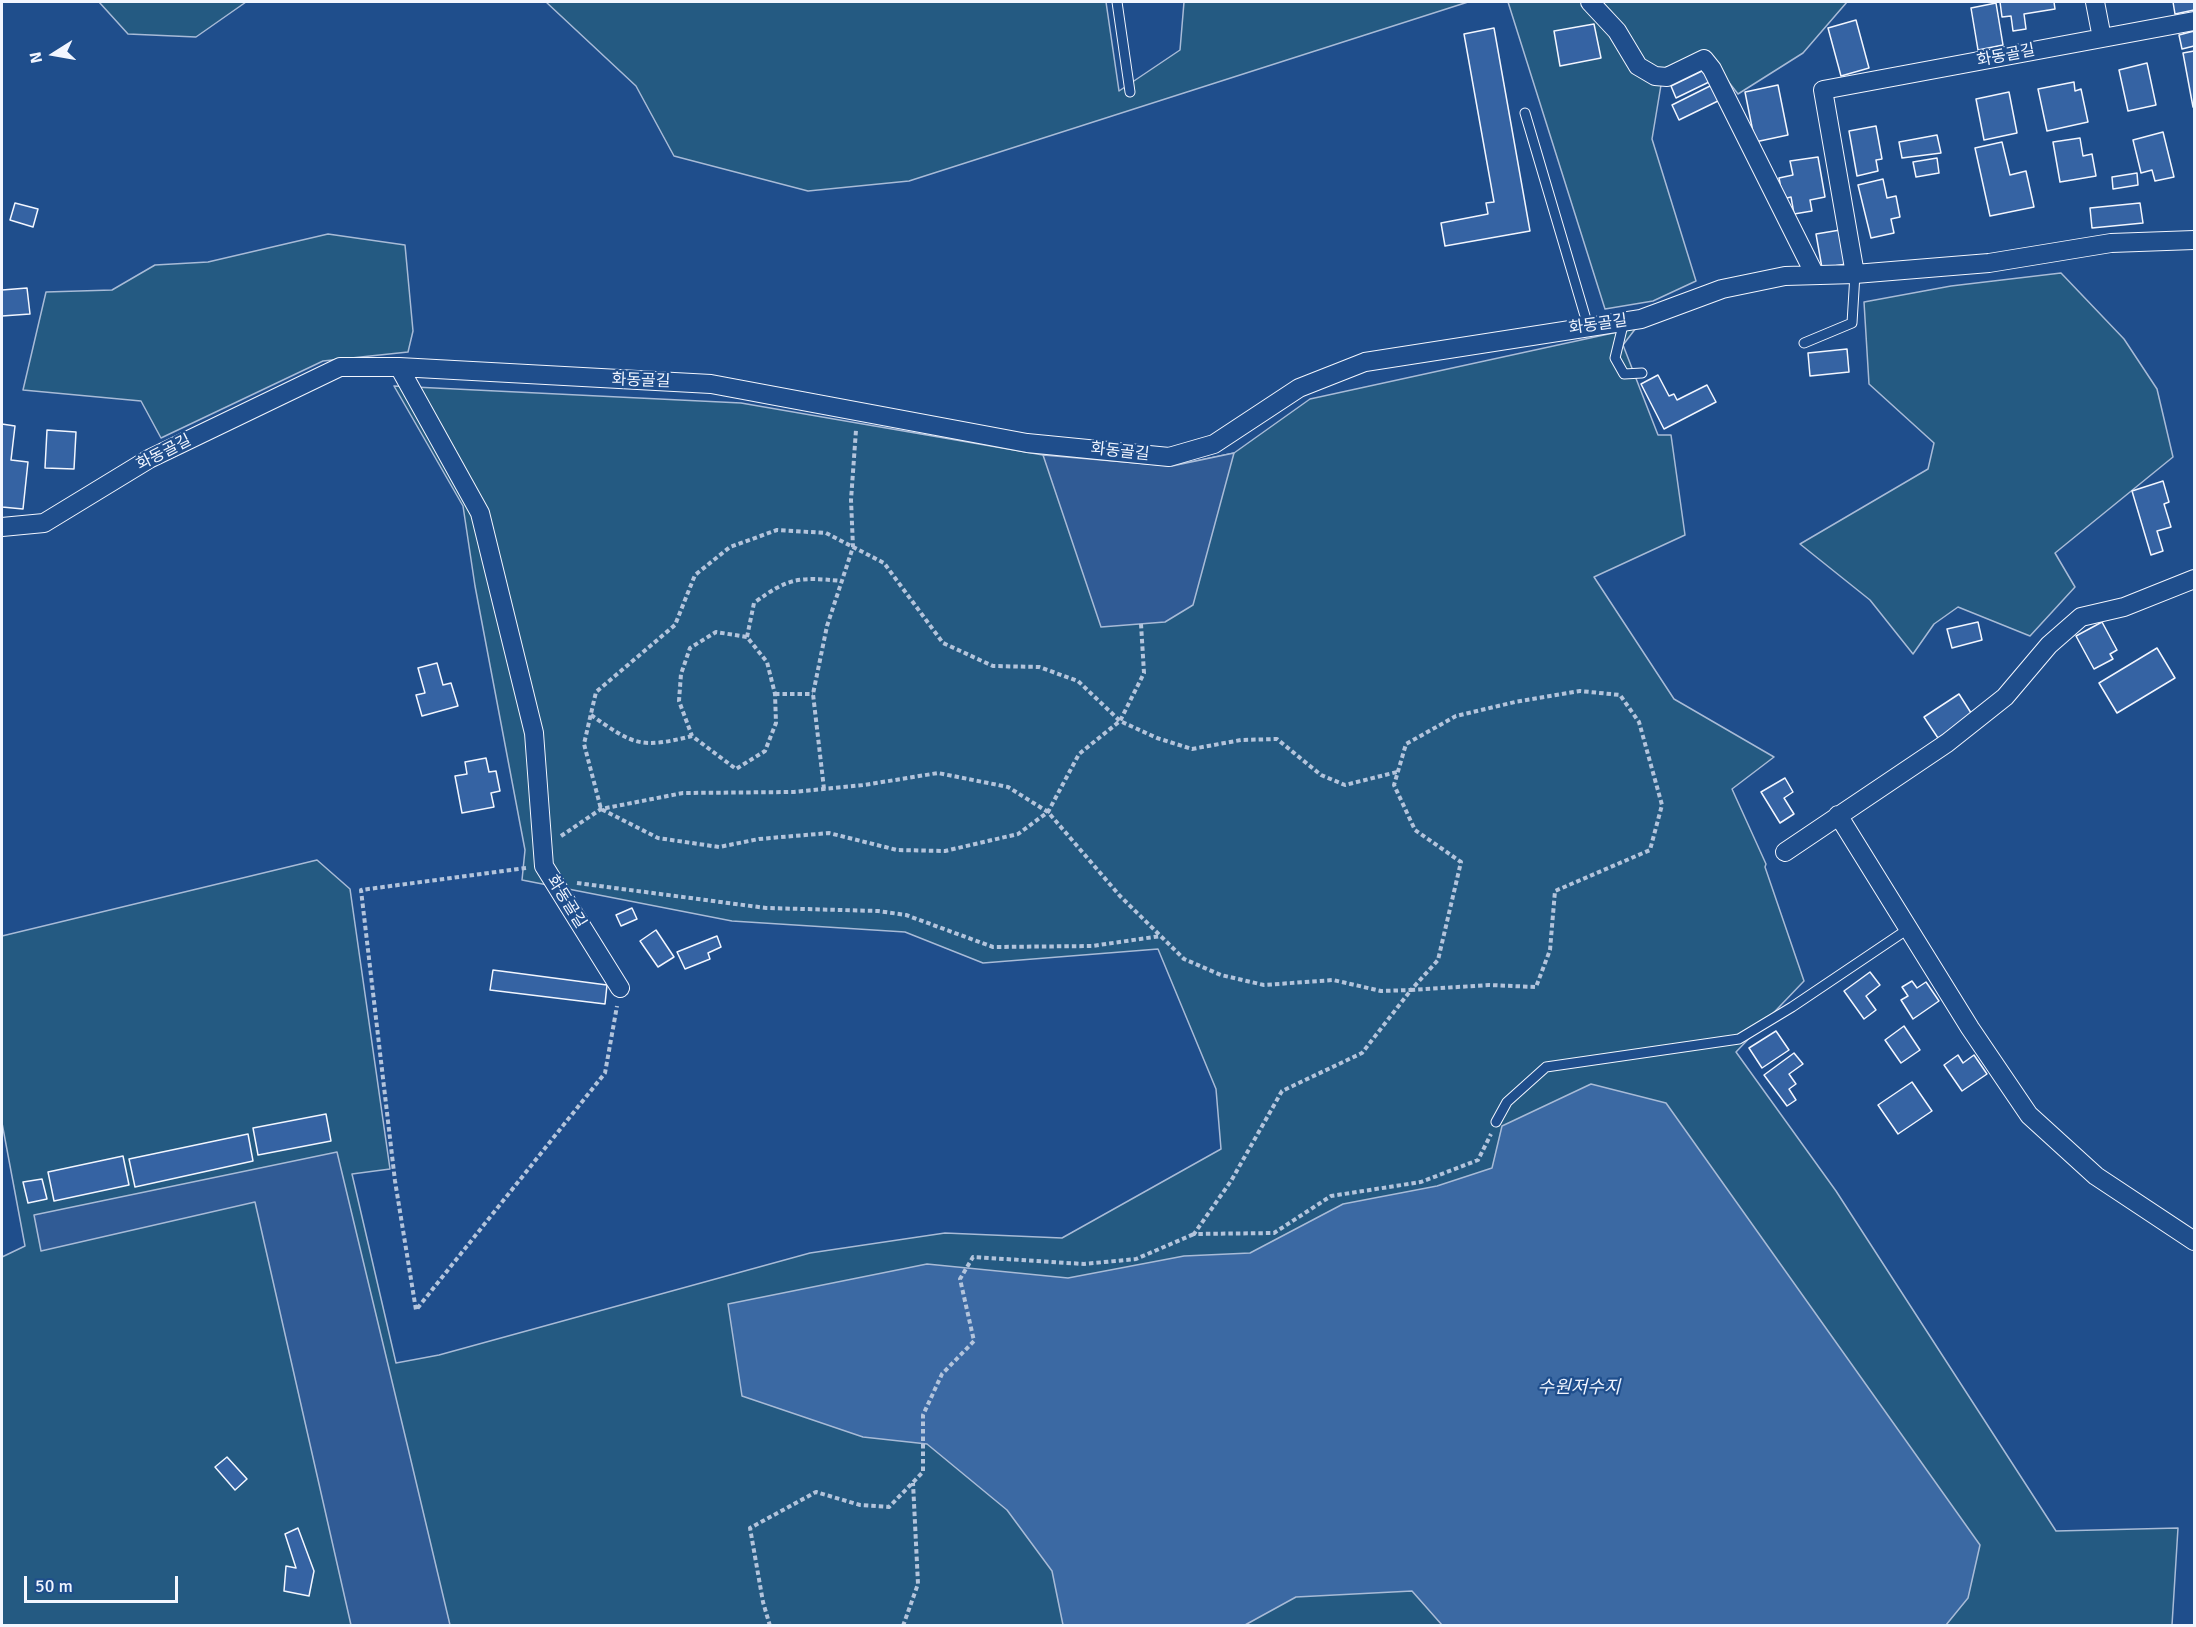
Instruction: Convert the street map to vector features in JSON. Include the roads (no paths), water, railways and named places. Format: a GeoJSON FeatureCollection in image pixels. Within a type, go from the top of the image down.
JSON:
{"type":"FeatureCollection","features":[{"type":"Feature","properties":{"kind":"street"},"geometry":{"type":"LineString","coordinates":[[1590,2],[1617,31],[1638,66],[1655,76],[1667,77],[1704,59],[1712,69],[1815,275]]}},
{"type":"Feature","properties":{"kind":"street"},"geometry":{"type":"LineString","coordinates":[[2095,2],[2102,38]]}},
{"type":"Feature","properties":{"kind":"street","name":"화동골길"},"geometry":{"type":"LineString","coordinates":[[1854,274],[1823,90],[2194,21]]}},
{"type":"Feature","properties":{"kind":"street","name":"화동골길"},"geometry":{"type":"LineString","coordinates":[[2,527],[44,523],[149,459],[340,367],[711,384],[1027,443],[1169,457],[1214,444],[1299,388],[1365,362],[1641,319],[1722,290],[1785,276],[1854,274],[1989,263],[2111,243],[2194,240]]}},
{"type":"Feature","properties":{"kind":"street","name":"화동골길"},"geometry":{"type":"LineString","coordinates":[[399,368],[480,513],[534,733],[547,865],[620,988]]}},
{"type":"Feature","properties":{"kind":"street"},"geometry":{"type":"LineString","coordinates":[[1785,852],[1947,743],[1997,703],[2049,645],[2081,617],[2124,607],[2194,579]]}},
{"type":"Feature","properties":{"kind":"street"},"geometry":{"type":"LineString","coordinates":[[1838,815],[1908,929],[2029,1115],[2096,1176],[2194,1242]]}},
{"type":"Feature","properties":{"kind":"lane"},"geometry":{"type":"LineString","coordinates":[[1117,2],[1130,92]]}},
{"type":"Feature","properties":{"kind":"lane"},"geometry":{"type":"LineString","coordinates":[[1525,113],[1588,326]]}},
{"type":"Feature","properties":{"kind":"lane"},"geometry":{"type":"LineString","coordinates":[[1804,343],[1852,323],[1854,274]]}},
{"type":"Feature","properties":{"kind":"lane"},"geometry":{"type":"LineString","coordinates":[[1624,321],[1615,358],[1624,374],[1642,373]]}},
{"type":"Feature","properties":{"kind":"lane"},"geometry":{"type":"LineString","coordinates":[[1496,1122],[1507,1102],[1546,1067],[1739,1038],[1792,1007],[1908,929]]}},
{"type":"Feature","properties":{"kind":"water","name":"수원저수지"},"geometry":{"type":"Polygon","coordinates":[[[1591,1084],[1666,1103],[1980,1545],[1968,1598],[1946,1625],[1442,1625],[1412,1591],[1296,1597],[1245,1625],[1063,1625],[1052,1571],[1007,1510],[927,1444],[863,1437],[742,1396],[728,1304],[927,1264],[1068,1278],[1184,1256],[1250,1253],[1343,1204],[1437,1186],[1492,1168],[1502,1126],[1591,1084]]]}}]}
